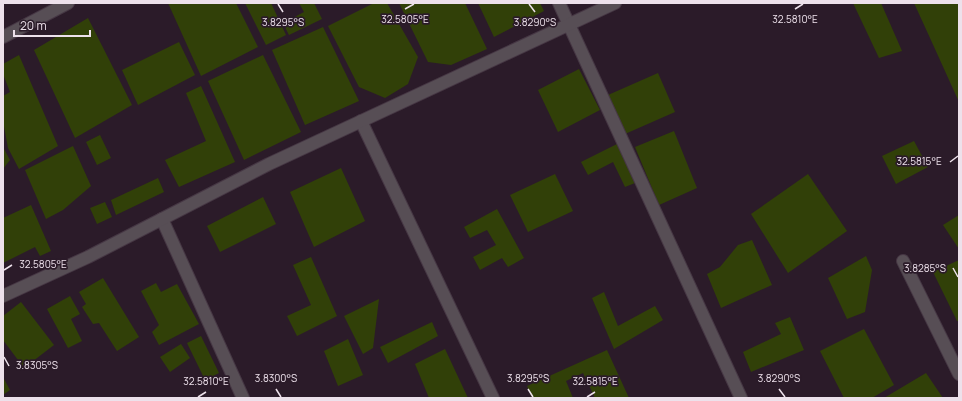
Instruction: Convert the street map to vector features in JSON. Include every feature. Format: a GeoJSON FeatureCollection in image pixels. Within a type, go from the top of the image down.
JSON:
{"type":"FeatureCollection","features":[{"type":"Feature","properties":{"kind":"street"},"geometry":{"type":"LineString","coordinates":[[3,37],[68,3]]}},
{"type":"Feature","properties":{"kind":"street"},"geometry":{"type":"LineString","coordinates":[[559,3],[741,398]]}},
{"type":"Feature","properties":{"kind":"street"},"geometry":{"type":"LineString","coordinates":[[3,296],[88,257],[269,164],[615,3]]}},
{"type":"Feature","properties":{"kind":"street"},"geometry":{"type":"LineString","coordinates":[[361,121],[493,398]]}},
{"type":"Feature","properties":{"kind":"street"},"geometry":{"type":"LineString","coordinates":[[162,219],[243,398]]}},
{"type":"Feature","properties":{"kind":"street"},"geometry":{"type":"LineString","coordinates":[[903,261],[959,374]]}},
{"type":"Feature","properties":{"kind":"building"},"geometry":{"type":"Polygon","coordinates":[[[168,3],[236,3],[258,47],[201,76],[168,3]]]}},
{"type":"Feature","properties":{"kind":"building"},"geometry":{"type":"Polygon","coordinates":[[[245,3],[271,3],[286,35],[266,45],[245,3]]]}},
{"type":"Feature","properties":{"kind":"building"},"geometry":{"type":"Polygon","coordinates":[[[299,3],[314,3],[322,19],[289,35],[283,23],[304,12],[299,3]]]}},
{"type":"Feature","properties":{"kind":"building"},"geometry":{"type":"Polygon","coordinates":[[[374,3],[387,3],[418,57],[408,84],[385,98],[359,87],[328,26],[374,3]]]}},
{"type":"Feature","properties":{"kind":"building"},"geometry":{"type":"Polygon","coordinates":[[[399,3],[465,3],[487,49],[451,65],[428,62],[399,3]]]}},
{"type":"Feature","properties":{"kind":"building"},"geometry":{"type":"Polygon","coordinates":[[[478,3],[540,3],[544,11],[494,37],[478,3]]]}},
{"type":"Feature","properties":{"kind":"building"},"geometry":{"type":"Polygon","coordinates":[[[853,3],[881,3],[902,51],[879,58],[853,3]]]}},
{"type":"Feature","properties":{"kind":"building"},"geometry":{"type":"Polygon","coordinates":[[[914,3],[959,3],[959,102],[930,38],[914,3]]]}},
{"type":"Feature","properties":{"kind":"building"},"geometry":{"type":"Polygon","coordinates":[[[88,18],[132,105],[75,138],[34,50],[88,18]]]}},
{"type":"Feature","properties":{"kind":"building"},"geometry":{"type":"Polygon","coordinates":[[[323,27],[359,101],[305,125],[272,50],[323,27]]]}},
{"type":"Feature","properties":{"kind":"building"},"geometry":{"type":"Polygon","coordinates":[[[179,42],[195,75],[138,105],[122,70],[179,42]]]}},
{"type":"Feature","properties":{"kind":"building"},"geometry":{"type":"Polygon","coordinates":[[[19,55],[58,146],[19,169],[8,148],[3,121],[3,96],[10,92],[3,74],[3,64],[19,55]]]}},
{"type":"Feature","properties":{"kind":"building"},"geometry":{"type":"Polygon","coordinates":[[[263,55],[301,132],[244,160],[208,81],[263,55]]]}},
{"type":"Feature","properties":{"kind":"building"},"geometry":{"type":"Polygon","coordinates":[[[579,69],[600,110],[558,132],[538,90],[579,69]]]}},
{"type":"Feature","properties":{"kind":"building"},"geometry":{"type":"Polygon","coordinates":[[[658,73],[675,112],[625,134],[608,95],[658,73]]]}},
{"type":"Feature","properties":{"kind":"building"},"geometry":{"type":"Polygon","coordinates":[[[201,86],[235,162],[179,187],[165,160],[206,141],[186,93],[201,86]]]}},
{"type":"Feature","properties":{"kind":"building"},"geometry":{"type":"Polygon","coordinates":[[[674,131],[697,188],[659,205],[635,147],[674,131]]]}},
{"type":"Feature","properties":{"kind":"building"},"geometry":{"type":"Polygon","coordinates":[[[100,135],[111,158],[97,165],[86,142],[100,135]]]}},
{"type":"Feature","properties":{"kind":"building"},"geometry":{"type":"Polygon","coordinates":[[[914,141],[928,167],[896,184],[882,156],[914,141]]]}},
{"type":"Feature","properties":{"kind":"building"},"geometry":{"type":"Polygon","coordinates":[[[617,144],[635,183],[625,187],[613,162],[588,175],[581,162],[617,144]]]}},
{"type":"Feature","properties":{"kind":"building"},"geometry":{"type":"Polygon","coordinates":[[[73,146],[91,186],[63,210],[46,219],[25,170],[73,146]]]}},
{"type":"Feature","properties":{"kind":"building"},"geometry":{"type":"Polygon","coordinates":[[[3,147],[10,160],[3,169],[3,147]]]}},
{"type":"Feature","properties":{"kind":"building"},"geometry":{"type":"Polygon","coordinates":[[[341,168],[365,221],[314,247],[290,192],[341,168]]]}},
{"type":"Feature","properties":{"kind":"building"},"geometry":{"type":"Polygon","coordinates":[[[555,174],[573,211],[528,232],[510,195],[555,174]]]}},
{"type":"Feature","properties":{"kind":"building"},"geometry":{"type":"Polygon","coordinates":[[[808,174],[847,231],[788,273],[751,214],[808,174]]]}},
{"type":"Feature","properties":{"kind":"building"},"geometry":{"type":"Polygon","coordinates":[[[158,178],[164,192],[116,215],[111,200],[158,178]]]}},
{"type":"Feature","properties":{"kind":"building"},"geometry":{"type":"Polygon","coordinates":[[[263,197],[276,224],[220,252],[207,226],[263,197]]]}},
{"type":"Feature","properties":{"kind":"building"},"geometry":{"type":"Polygon","coordinates":[[[105,202],[112,217],[97,224],[90,208],[105,202]]]}},
{"type":"Feature","properties":{"kind":"building"},"geometry":{"type":"Polygon","coordinates":[[[31,205],[51,251],[40,256],[35,247],[3,263],[3,218],[31,205]]]}},
{"type":"Feature","properties":{"kind":"building"},"geometry":{"type":"Polygon","coordinates":[[[497,209],[524,258],[508,267],[502,258],[480,270],[473,257],[496,245],[487,230],[470,238],[464,227],[497,209]]]}},
{"type":"Feature","properties":{"kind":"building"},"geometry":{"type":"Polygon","coordinates":[[[959,215],[959,249],[943,225],[959,215]]]}},
{"type":"Feature","properties":{"kind":"building"},"geometry":{"type":"Polygon","coordinates":[[[752,240],[772,285],[721,308],[707,274],[720,267],[738,245],[752,240]]]}},
{"type":"Feature","properties":{"kind":"building"},"geometry":{"type":"Polygon","coordinates":[[[866,256],[872,270],[865,312],[847,319],[828,278],[866,256]]]}},
{"type":"Feature","properties":{"kind":"building"},"geometry":{"type":"Polygon","coordinates":[[[311,257],[337,316],[297,336],[287,316],[311,305],[293,265],[311,257]]]}},
{"type":"Feature","properties":{"kind":"building"},"geometry":{"type":"Polygon","coordinates":[[[959,260],[959,321],[957,321],[933,272],[959,260]]]}},
{"type":"Feature","properties":{"kind":"building"},"geometry":{"type":"Polygon","coordinates":[[[103,278],[139,337],[117,351],[99,323],[93,324],[82,307],[86,304],[79,292],[103,278]]]}},
{"type":"Feature","properties":{"kind":"building"},"geometry":{"type":"Polygon","coordinates":[[[156,283],[161,292],[177,284],[199,324],[159,345],[152,332],[159,325],[141,291],[156,283]]]}},
{"type":"Feature","properties":{"kind":"building"},"geometry":{"type":"Polygon","coordinates":[[[604,292],[618,326],[655,306],[663,320],[614,349],[592,298],[604,292]]]}},
{"type":"Feature","properties":{"kind":"building"},"geometry":{"type":"Polygon","coordinates":[[[70,296],[80,314],[71,319],[82,341],[68,348],[47,309],[70,296]]]}},
{"type":"Feature","properties":{"kind":"building"},"geometry":{"type":"Polygon","coordinates":[[[379,299],[373,348],[363,354],[344,316],[379,299]]]}},
{"type":"Feature","properties":{"kind":"building"},"geometry":{"type":"Polygon","coordinates":[[[21,302],[54,345],[24,368],[3,340],[3,316],[21,302]]]}},
{"type":"Feature","properties":{"kind":"building"},"geometry":{"type":"Polygon","coordinates":[[[790,317],[804,350],[751,372],[743,352],[781,334],[775,323],[790,317]]]}},
{"type":"Feature","properties":{"kind":"building"},"geometry":{"type":"Polygon","coordinates":[[[432,322],[438,336],[388,363],[380,347],[432,322]]]}},
{"type":"Feature","properties":{"kind":"building"},"geometry":{"type":"Polygon","coordinates":[[[864,329],[894,385],[872,398],[844,398],[820,351],[864,329]]]}},
{"type":"Feature","properties":{"kind":"building"},"geometry":{"type":"Polygon","coordinates":[[[201,336],[219,373],[205,380],[187,343],[201,336]]]}},
{"type":"Feature","properties":{"kind":"building"},"geometry":{"type":"Polygon","coordinates":[[[348,339],[363,375],[338,386],[324,351],[348,339]]]}},
{"type":"Feature","properties":{"kind":"building"},"geometry":{"type":"Polygon","coordinates":[[[181,344],[190,358],[170,372],[160,357],[181,344]]]}},
{"type":"Feature","properties":{"kind":"building"},"geometry":{"type":"Polygon","coordinates":[[[445,349],[468,398],[429,398],[415,364],[445,349]]]}},
{"type":"Feature","properties":{"kind":"building"},"geometry":{"type":"Polygon","coordinates":[[[607,350],[629,398],[595,398],[583,373],[566,381],[573,398],[532,398],[527,386],[607,350]]]}},
{"type":"Feature","properties":{"kind":"building"},"geometry":{"type":"Polygon","coordinates":[[[926,373],[943,398],[884,398],[926,373]]]}},
{"type":"Feature","properties":{"kind":"building"},"geometry":{"type":"Polygon","coordinates":[[[3,377],[10,390],[3,395],[3,377]]]}}]}
